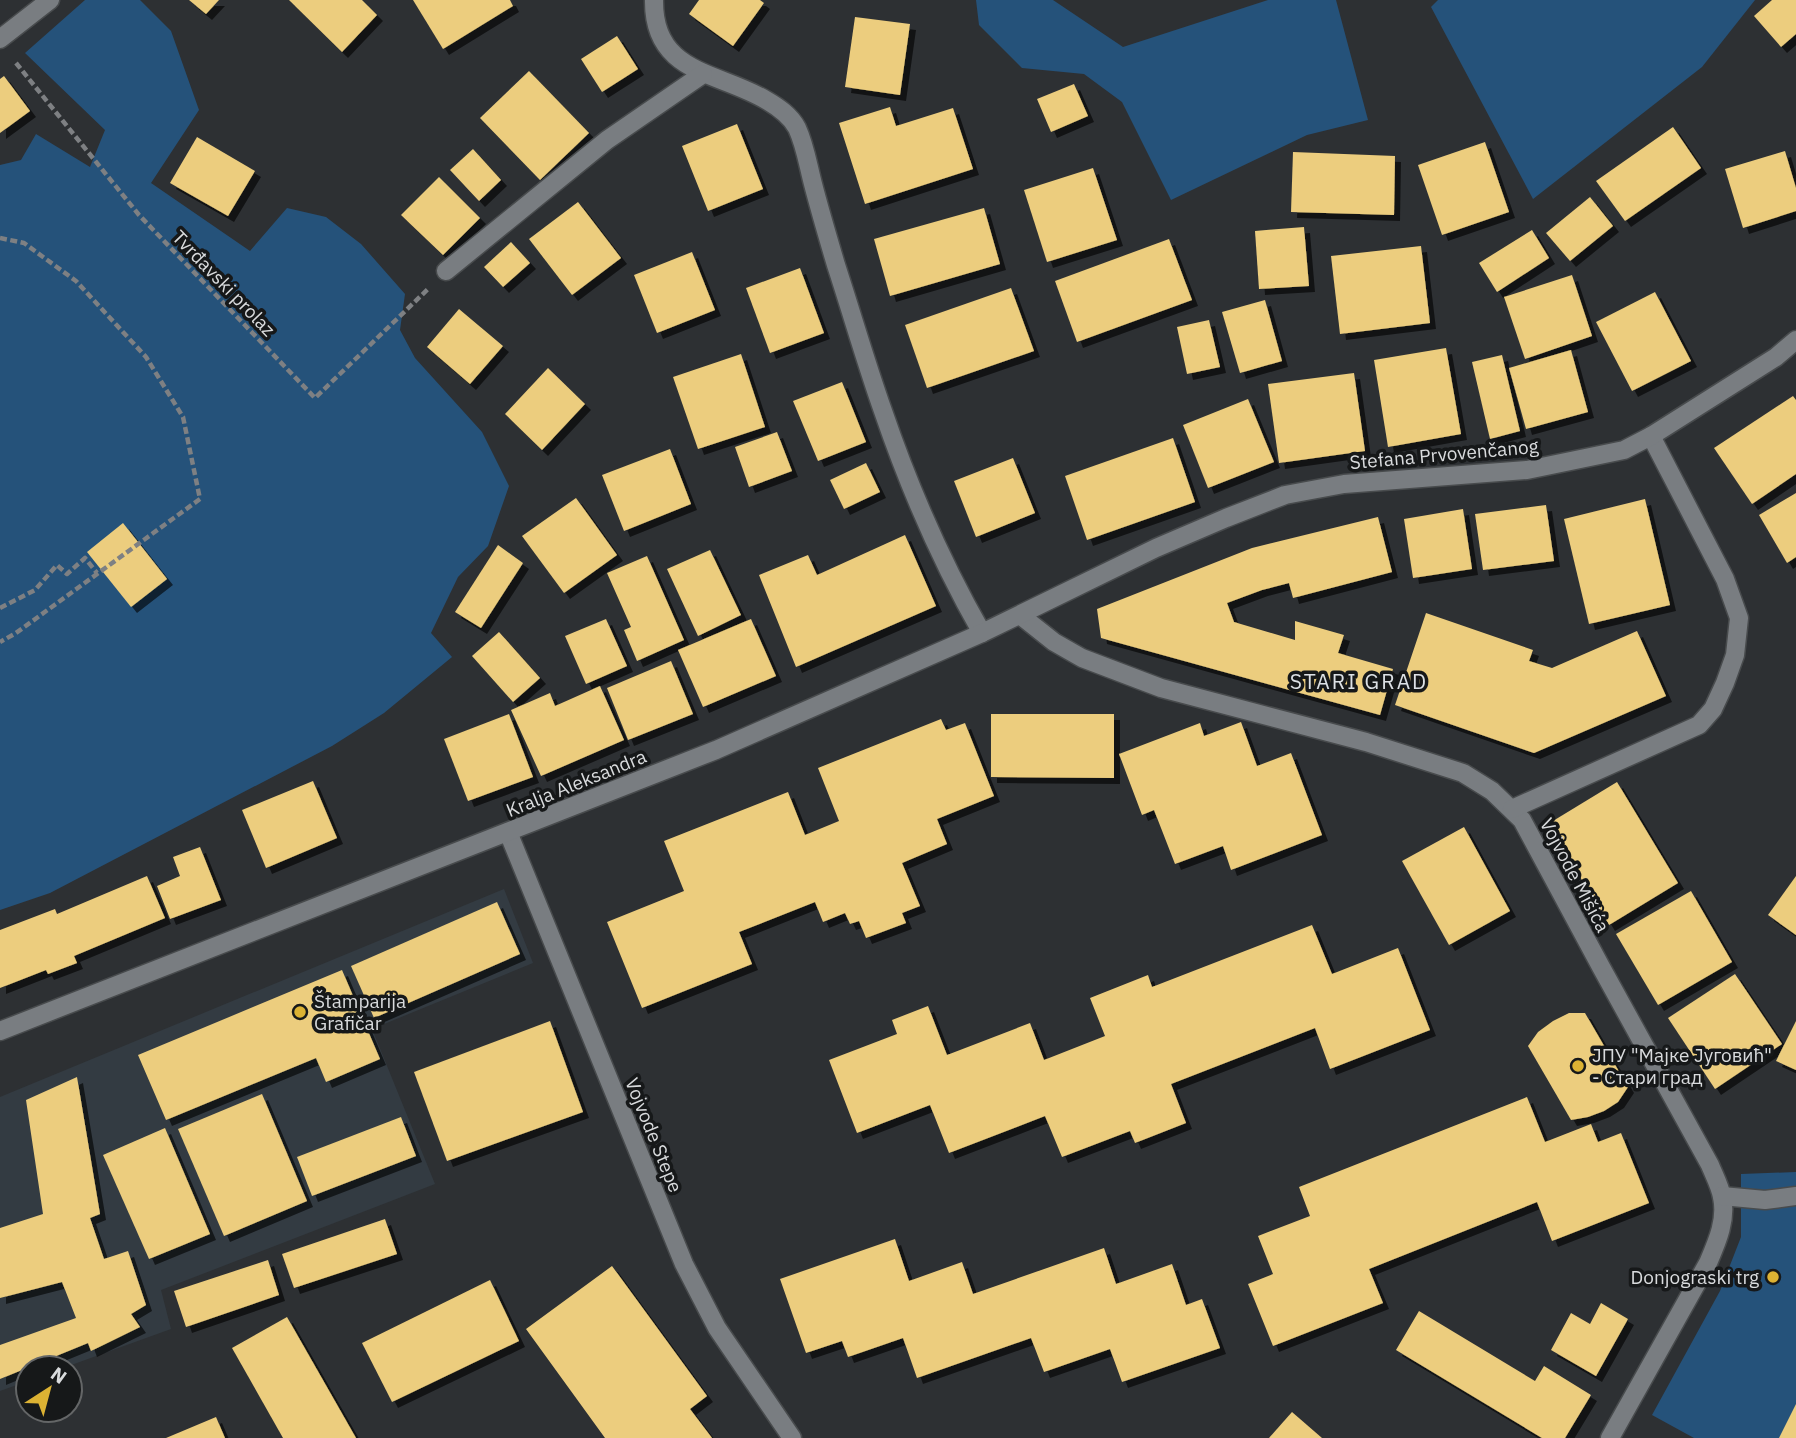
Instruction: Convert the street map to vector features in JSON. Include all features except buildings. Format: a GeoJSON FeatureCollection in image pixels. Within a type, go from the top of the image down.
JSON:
{"type":"FeatureCollection","features":[{"type":"Feature","properties":{"kind":"street"},"geometry":{"type":"LineString","coordinates":[[4,47],[50,0]]}},
{"type":"Feature","properties":{"kind":"street"},"geometry":{"type":"LineString","coordinates":[[654,0],[659,35],[666,48],[679,60],[704,74],[760,97],[783,110],[796,126],[883,412],[928,526],[966,606],[982,633]]}},
{"type":"Feature","properties":{"kind":"street"},"geometry":{"type":"LineString","coordinates":[[446,271],[607,140],[704,74]]}},
{"type":"Feature","properties":{"kind":"street","name":"Stefana Prvovenčanog"},"geometry":{"type":"LineString","coordinates":[[1156,548],[1285,495],[1343,484],[1527,470],[1624,450],[1651,436],[1776,357],[1796,340]]}},
{"type":"Feature","properties":{"kind":"street"},"geometry":{"type":"LineString","coordinates":[[1512,809],[1699,726],[1713,709],[1725,683],[1735,655],[1739,618],[1726,579],[1651,436]]}},
{"type":"Feature","properties":{"kind":"street","name":"Kralja Aleksandra"},"geometry":{"type":"LineString","coordinates":[[0,1031],[716,750],[982,633],[1156,548]]}},
{"type":"Feature","properties":{"kind":"street","name":"Vojvode Mišića"},"geometry":{"type":"LineString","coordinates":[[1020,615],[1054,642],[1082,658],[1161,688],[1366,742],[1463,773],[1492,791],[1522,820],[1710,1165],[1723,1196],[1720,1234],[1708,1263],[1610,1438]]}},
{"type":"Feature","properties":{"kind":"street","name":"Vojvode Stepe"},"geometry":{"type":"LineString","coordinates":[[508,832],[684,1264],[717,1328],[792,1438]]}},
{"type":"Feature","properties":{"kind":"street"},"geometry":{"type":"LineString","coordinates":[[1723,1196],[1765,1200],[1796,1196]]}},
{"type":"Feature","properties":{"kind":"path","name":"Tvrđavski prolaz"},"geometry":{"type":"LineString","coordinates":[[4,47],[51,109],[139,215],[315,398],[446,271]]}},
{"type":"Feature","properties":{"kind":"path"},"geometry":{"type":"LineString","coordinates":[[0,238],[24,243],[76,281],[146,357],[183,417],[200,499],[0,642]]}},
{"type":"Feature","properties":{"kind":"path"},"geometry":{"type":"LineString","coordinates":[[0,608],[35,590],[57,565],[68,574],[85,558],[97,573]]}},
{"type":"Feature","properties":{"kind":"shaded area"},"geometry":{"type":"Polygon","coordinates":[[[85,0],[140,0],[171,31],[199,110],[151,183],[250,251],[287,208],[326,217],[361,244],[405,294],[400,330],[415,358],[482,432],[509,486],[488,546],[458,577],[431,633],[452,657],[384,713],[332,746],[50,893],[0,910],[0,165],[21,160],[36,134],[90,167],[105,130],[25,53],[85,0]]]}},
{"type":"Feature","properties":{"kind":"shaded area"},"geometry":{"type":"Polygon","coordinates":[[[976,0],[1053,0],[1123,47],[1268,0],[1336,0],[1368,120],[1307,135],[1171,200],[1122,102],[1084,74],[1022,68],[979,25],[976,0]]]}},
{"type":"Feature","properties":{"kind":"shaded area"},"geometry":{"type":"Polygon","coordinates":[[[1438,0],[1755,0],[1702,67],[1533,199],[1431,7],[1438,0]]]}},
{"type":"Feature","properties":{"kind":"shaded area"},"geometry":{"type":"Polygon","coordinates":[[[504,889],[533,963],[372,1029],[435,1184],[161,1290],[171,1329],[84,1360],[84,1354],[14,1354],[14,1386],[0,1391],[0,1097],[504,889]]]}},
{"type":"Feature","properties":{"kind":"shaded area"},"geometry":{"type":"Polygon","coordinates":[[[1796,1172],[1796,1438],[1694,1438],[1652,1415],[1720,1291],[1741,1237],[1741,1174],[1796,1172]]]}},
{"type":"Feature","properties":{"kind":"place","name":"Štamparija Grafičar"},"geometry":{"type":"Point","coordinates":[300,1012]}},
{"type":"Feature","properties":{"kind":"place","name":"ЈПУ \"Мајке Југовић\" - Стари град"},"geometry":{"type":"Point","coordinates":[1578,1066]}},
{"type":"Feature","properties":{"kind":"place","name":"Donjograski trg"},"geometry":{"type":"Point","coordinates":[1773,1277]}},
{"type":"Feature","properties":{"kind":"district","name":"STARI GRAD"},"geometry":{"type":"Point","coordinates":[1359,682]}}]}
